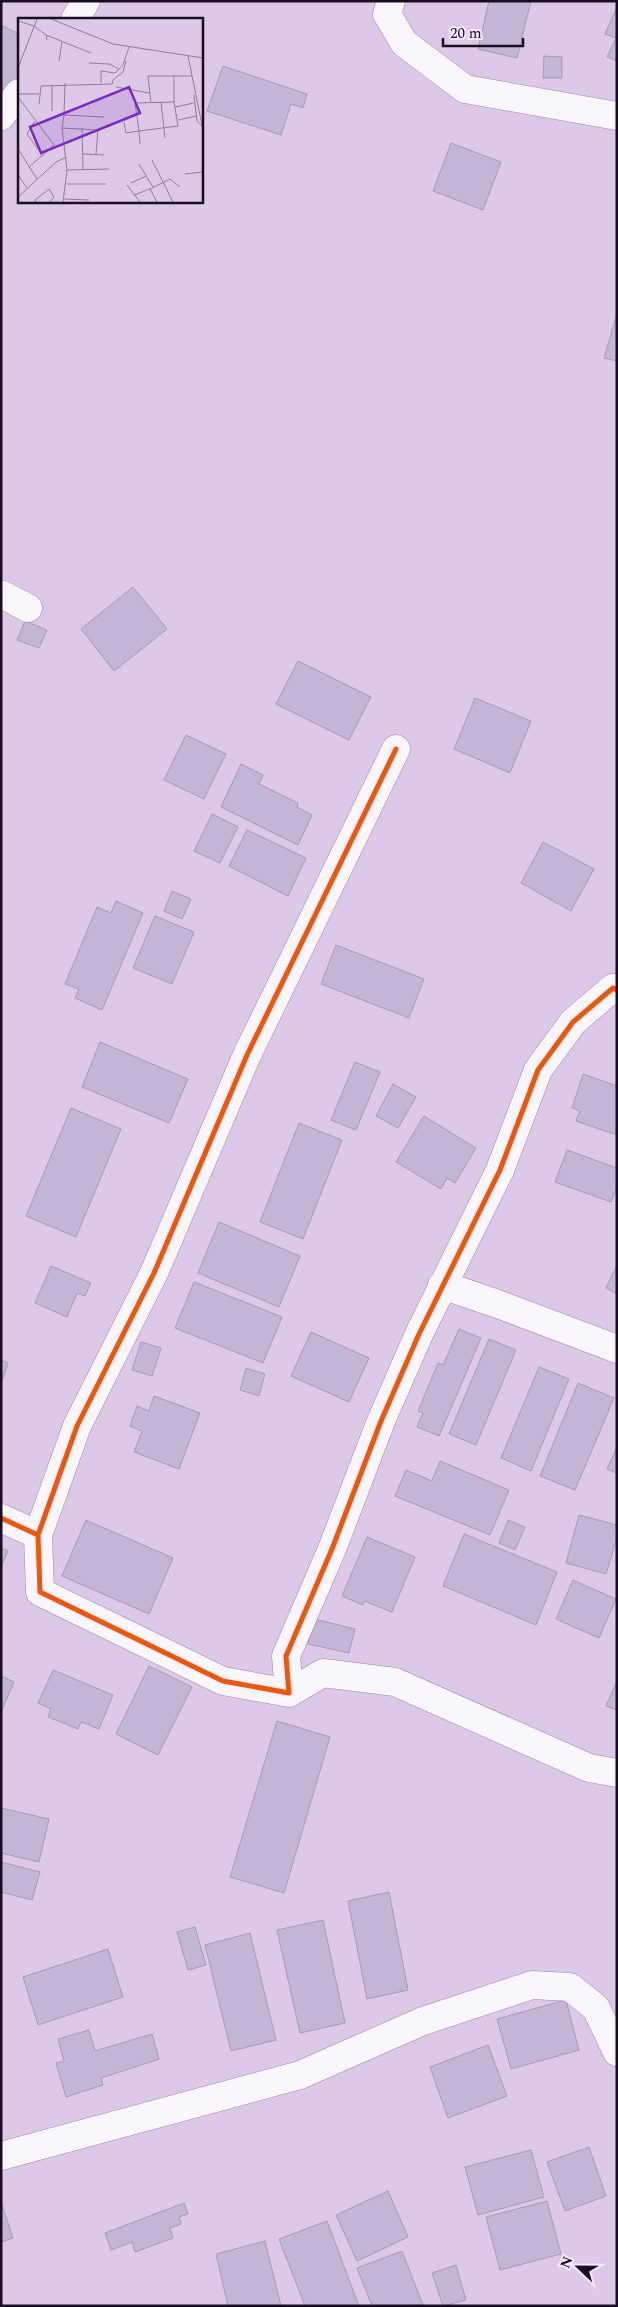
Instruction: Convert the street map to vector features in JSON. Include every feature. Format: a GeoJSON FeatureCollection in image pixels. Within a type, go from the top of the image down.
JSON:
{"type":"FeatureCollection","features":[{"type":"Feature","properties":{"kind":"street"},"geometry":{"type":"LineString","coordinates":[[76,18],[86,1]]}},
{"type":"Feature","properties":{"kind":"street"},"geometry":{"type":"LineString","coordinates":[[391,1],[387,14],[404,43],[465,89],[617,116]]}},
{"type":"Feature","properties":{"kind":"street"},"geometry":{"type":"LineString","coordinates":[[1,116],[18,94]]}},
{"type":"Feature","properties":{"kind":"street"},"geometry":{"type":"LineString","coordinates":[[1,594],[28,608]]}},
{"type":"Feature","properties":{"kind":"street"},"geometry":{"type":"LineString","coordinates":[[396,749],[247,1055],[154,1273],[77,1426],[38,1535],[40,1592],[222,1681],[289,1693],[323,1674],[395,1682],[589,1768],[617,1773]]}},
{"type":"Feature","properties":{"kind":"street"},"geometry":{"type":"LineString","coordinates":[[289,1693],[286,1656],[332,1549],[381,1421],[442,1285],[500,1170],[538,1070],[573,1022],[613,988],[617,990]]}},
{"type":"Feature","properties":{"kind":"street"},"geometry":{"type":"LineString","coordinates":[[442,1285],[617,1349]]}},
{"type":"Feature","properties":{"kind":"street"},"geometry":{"type":"LineString","coordinates":[[1,1518],[38,1535]]}},
{"type":"Feature","properties":{"kind":"street"},"geometry":{"type":"LineString","coordinates":[[1,2156],[300,2075],[423,2021],[532,1985],[570,1987],[596,2008],[617,2052]]}},
{"type":"Feature","properties":{"kind":"building"},"geometry":{"type":"Polygon","coordinates":[[[489,1],[531,1],[517,58],[478,49],[489,1]]]}},
{"type":"Feature","properties":{"kind":"building"},"geometry":{"type":"Polygon","coordinates":[[[617,7],[617,61],[607,57],[616,38],[605,34],[617,7]]]}},
{"type":"Feature","properties":{"kind":"building"},"geometry":{"type":"Polygon","coordinates":[[[1,25],[18,34],[18,82],[11,95],[1,90],[1,25]]]}},
{"type":"Feature","properties":{"kind":"building"},"geometry":{"type":"Polygon","coordinates":[[[544,56],[562,57],[562,78],[543,78],[544,56]]]}},
{"type":"Feature","properties":{"kind":"building"},"geometry":{"type":"Polygon","coordinates":[[[223,66],[307,94],[303,108],[291,104],[281,135],[207,111],[223,66]]]}},
{"type":"Feature","properties":{"kind":"building"},"geometry":{"type":"Polygon","coordinates":[[[451,143],[501,162],[483,210],[433,191],[451,143]]]}},
{"type":"Feature","properties":{"kind":"building"},"geometry":{"type":"Polygon","coordinates":[[[617,314],[617,361],[604,358],[617,314]]]}},
{"type":"Feature","properties":{"kind":"building"},"geometry":{"type":"Polygon","coordinates":[[[133,587],[167,629],[114,671],[81,629],[133,587]]]}},
{"type":"Feature","properties":{"kind":"building"},"geometry":{"type":"Polygon","coordinates":[[[25,621],[47,630],[39,648],[17,640],[25,621]]]}},
{"type":"Feature","properties":{"kind":"building"},"geometry":{"type":"Polygon","coordinates":[[[298,661],[371,697],[349,740],[276,704],[298,661]]]}},
{"type":"Feature","properties":{"kind":"building"},"geometry":{"type":"Polygon","coordinates":[[[475,698],[531,721],[510,773],[454,749],[475,698]]]}},
{"type":"Feature","properties":{"kind":"building"},"geometry":{"type":"Polygon","coordinates":[[[186,735],[226,754],[204,799],[164,780],[186,735]]]}},
{"type":"Feature","properties":{"kind":"building"},"geometry":{"type":"Polygon","coordinates":[[[241,764],[263,775],[259,784],[298,803],[297,807],[312,815],[298,845],[221,807],[241,764]]]}},
{"type":"Feature","properties":{"kind":"building"},"geometry":{"type":"Polygon","coordinates":[[[212,814],[238,827],[220,863],[194,851],[212,814]]]}},
{"type":"Feature","properties":{"kind":"building"},"geometry":{"type":"Polygon","coordinates":[[[247,830],[306,858],[288,896],[229,866],[247,830]]]}},
{"type":"Feature","properties":{"kind":"building"},"geometry":{"type":"Polygon","coordinates":[[[543,842],[594,869],[571,911],[521,883],[543,842]]]}},
{"type":"Feature","properties":{"kind":"building"},"geometry":{"type":"Polygon","coordinates":[[[172,891],[191,899],[182,919],[164,911],[172,891]]]}},
{"type":"Feature","properties":{"kind":"building"},"geometry":{"type":"Polygon","coordinates":[[[116,901],[143,913],[102,1010],[75,998],[79,989],[65,984],[97,907],[111,913],[116,901]]]}},
{"type":"Feature","properties":{"kind":"building"},"geometry":{"type":"Polygon","coordinates":[[[155,916],[194,932],[172,984],[133,968],[155,916]]]}},
{"type":"Feature","properties":{"kind":"building"},"geometry":{"type":"Polygon","coordinates":[[[336,945],[424,979],[409,1018],[321,984],[336,945]]]}},
{"type":"Feature","properties":{"kind":"building"},"geometry":{"type":"Polygon","coordinates":[[[100,1042],[188,1079],[169,1123],[82,1087],[100,1042]]]}},
{"type":"Feature","properties":{"kind":"building"},"geometry":{"type":"Polygon","coordinates":[[[355,1062],[380,1072],[356,1130],[331,1120],[355,1062]]]}},
{"type":"Feature","properties":{"kind":"building"},"geometry":{"type":"Polygon","coordinates":[[[583,1074],[617,1086],[617,1135],[576,1121],[580,1111],[572,1108],[583,1074]]]}},
{"type":"Feature","properties":{"kind":"building"},"geometry":{"type":"Polygon","coordinates":[[[393,1084],[416,1097],[398,1128],[376,1116],[393,1084]]]}},
{"type":"Feature","properties":{"kind":"building"},"geometry":{"type":"Polygon","coordinates":[[[71,1108],[121,1129],[76,1237],[26,1216],[71,1108]]]}},
{"type":"Feature","properties":{"kind":"building"},"geometry":{"type":"Polygon","coordinates":[[[424,1116],[476,1148],[455,1183],[447,1178],[441,1189],[396,1162],[424,1116]]]}},
{"type":"Feature","properties":{"kind":"building"},"geometry":{"type":"Polygon","coordinates":[[[299,1123],[342,1140],[303,1239],[260,1222],[299,1123]]]}},
{"type":"Feature","properties":{"kind":"building"},"geometry":{"type":"Polygon","coordinates":[[[567,1150],[617,1168],[617,1187],[611,1202],[555,1182],[567,1150]]]}},
{"type":"Feature","properties":{"kind":"building"},"geometry":{"type":"Polygon","coordinates":[[[219,1222],[300,1256],[279,1307],[198,1273],[219,1222]]]}},
{"type":"Feature","properties":{"kind":"building"},"geometry":{"type":"Polygon","coordinates":[[[617,1265],[617,1294],[606,1288],[617,1265]]]}},
{"type":"Feature","properties":{"kind":"building"},"geometry":{"type":"Polygon","coordinates":[[[51,1266],[91,1283],[85,1296],[77,1293],[67,1317],[35,1303],[51,1266]]]}},
{"type":"Feature","properties":{"kind":"building"},"geometry":{"type":"Polygon","coordinates":[[[194,1282],[282,1317],[263,1363],[175,1328],[194,1282]]]}},
{"type":"Feature","properties":{"kind":"building"},"geometry":{"type":"Polygon","coordinates":[[[459,1329],[481,1338],[439,1436],[417,1427],[423,1413],[418,1411],[438,1363],[443,1365],[459,1329]]]}},
{"type":"Feature","properties":{"kind":"building"},"geometry":{"type":"Polygon","coordinates":[[[311,1332],[369,1358],[349,1402],[291,1376],[311,1332]]]}},
{"type":"Feature","properties":{"kind":"building"},"geometry":{"type":"Polygon","coordinates":[[[489,1339],[516,1350],[476,1445],[449,1434],[489,1339]]]}},
{"type":"Feature","properties":{"kind":"building"},"geometry":{"type":"Polygon","coordinates":[[[141,1342],[161,1348],[152,1376],[132,1370],[141,1342]]]}},
{"type":"Feature","properties":{"kind":"building"},"geometry":{"type":"Polygon","coordinates":[[[1,1360],[8,1363],[1,1384],[1,1360]]]}},
{"type":"Feature","properties":{"kind":"building"},"geometry":{"type":"Polygon","coordinates":[[[539,1367],[569,1379],[531,1471],[501,1458],[539,1367]]]}},
{"type":"Feature","properties":{"kind":"building"},"geometry":{"type":"Polygon","coordinates":[[[246,1368],[265,1374],[259,1396],[240,1390],[246,1368]]]}},
{"type":"Feature","properties":{"kind":"building"},"geometry":{"type":"Polygon","coordinates":[[[578,1383],[614,1398],[575,1490],[540,1476],[578,1383]]]}},
{"type":"Feature","properties":{"kind":"building"},"geometry":{"type":"Polygon","coordinates":[[[154,1396],[200,1413],[179,1469],[134,1452],[142,1431],[130,1426],[137,1406],[149,1411],[154,1396]]]}},
{"type":"Feature","properties":{"kind":"building"},"geometry":{"type":"Polygon","coordinates":[[[617,1447],[617,1473],[607,1469],[617,1447]]]}},
{"type":"Feature","properties":{"kind":"building"},"geometry":{"type":"Polygon","coordinates":[[[440,1461],[509,1490],[490,1535],[395,1496],[406,1470],[432,1481],[440,1461]]]}},
{"type":"Feature","properties":{"kind":"building"},"geometry":{"type":"Polygon","coordinates":[[[579,1515],[617,1525],[617,1538],[606,1574],[566,1563],[579,1515]]]}},
{"type":"Feature","properties":{"kind":"building"},"geometry":{"type":"Polygon","coordinates":[[[86,1520],[173,1558],[149,1614],[62,1576],[86,1520]]]}},
{"type":"Feature","properties":{"kind":"building"},"geometry":{"type":"Polygon","coordinates":[[[508,1520],[525,1527],[515,1550],[499,1543],[508,1520]]]}},
{"type":"Feature","properties":{"kind":"building"},"geometry":{"type":"Polygon","coordinates":[[[464,1534],[557,1572],[536,1625],[443,1586],[464,1534]]]}},
{"type":"Feature","properties":{"kind":"building"},"geometry":{"type":"Polygon","coordinates":[[[367,1537],[415,1557],[392,1612],[364,1601],[363,1605],[342,1596],[367,1537]]]}},
{"type":"Feature","properties":{"kind":"building"},"geometry":{"type":"Polygon","coordinates":[[[1,1548],[8,1551],[1,1567],[1,1548]]]}},
{"type":"Feature","properties":{"kind":"building"},"geometry":{"type":"Polygon","coordinates":[[[573,1580],[616,1599],[599,1638],[556,1619],[573,1580]]]}},
{"type":"Feature","properties":{"kind":"building"},"geometry":{"type":"Polygon","coordinates":[[[314,1619],[355,1629],[349,1653],[308,1644],[314,1619]]]}},
{"type":"Feature","properties":{"kind":"building"},"geometry":{"type":"Polygon","coordinates":[[[149,1666],[192,1687],[158,1755],[116,1734],[149,1666]]]}},
{"type":"Feature","properties":{"kind":"building"},"geometry":{"type":"Polygon","coordinates":[[[53,1670],[113,1695],[99,1729],[81,1722],[78,1729],[48,1717],[51,1709],[38,1703],[53,1670]]]}},
{"type":"Feature","properties":{"kind":"building"},"geometry":{"type":"Polygon","coordinates":[[[1,1676],[14,1682],[1,1712],[1,1676]]]}},
{"type":"Feature","properties":{"kind":"building"},"geometry":{"type":"Polygon","coordinates":[[[617,1681],[617,1710],[606,1706],[617,1681]]]}},
{"type":"Feature","properties":{"kind":"building"},"geometry":{"type":"Polygon","coordinates":[[[277,1721],[330,1737],[284,1893],[230,1877],[277,1721]]]}},
{"type":"Feature","properties":{"kind":"building"},"geometry":{"type":"Polygon","coordinates":[[[1,1808],[49,1819],[39,1862],[1,1853],[1,1808]]]}},
{"type":"Feature","properties":{"kind":"building"},"geometry":{"type":"Polygon","coordinates":[[[1,1862],[40,1872],[32,1900],[1,1892],[1,1862]]]}},
{"type":"Feature","properties":{"kind":"building"},"geometry":{"type":"Polygon","coordinates":[[[389,1892],[408,1990],[367,1999],[348,1901],[389,1892]]]}},
{"type":"Feature","properties":{"kind":"building"},"geometry":{"type":"Polygon","coordinates":[[[323,1920],[345,2023],[300,2033],[277,1930],[323,1920]]]}},
{"type":"Feature","properties":{"kind":"building"},"geometry":{"type":"Polygon","coordinates":[[[195,1927],[206,1965],[188,1970],[177,1932],[195,1927]]]}},
{"type":"Feature","properties":{"kind":"building"},"geometry":{"type":"Polygon","coordinates":[[[250,1933],[276,2040],[231,2051],[205,1945],[250,1933]]]}},
{"type":"Feature","properties":{"kind":"building"},"geometry":{"type":"Polygon","coordinates":[[[108,1949],[123,1997],[38,2025],[23,1977],[108,1949]]]}},
{"type":"Feature","properties":{"kind":"building"},"geometry":{"type":"Polygon","coordinates":[[[566,2000],[579,2050],[511,2069],[497,2019],[566,2000]]]}},
{"type":"Feature","properties":{"kind":"building"},"geometry":{"type":"Polygon","coordinates":[[[89,2030],[95,2051],[152,2034],[159,2059],[101,2078],[103,2085],[66,2097],[56,2063],[64,2061],[58,2039],[89,2030]]]}},
{"type":"Feature","properties":{"kind":"building"},"geometry":{"type":"Polygon","coordinates":[[[488,2045],[507,2096],[448,2118],[430,2067],[488,2045]]]}},
{"type":"Feature","properties":{"kind":"building"},"geometry":{"type":"Polygon","coordinates":[[[589,2147],[606,2196],[565,2211],[547,2162],[589,2147]]]}},
{"type":"Feature","properties":{"kind":"building"},"geometry":{"type":"Polygon","coordinates":[[[531,2150],[544,2197],[478,2215],[465,2167],[531,2150]]]}},
{"type":"Feature","properties":{"kind":"building"},"geometry":{"type":"Polygon","coordinates":[[[388,2191],[408,2237],[357,2261],[336,2215],[388,2191]]]}},
{"type":"Feature","properties":{"kind":"building"},"geometry":{"type":"Polygon","coordinates":[[[547,2201],[561,2254],[500,2270],[486,2217],[547,2201]]]}},
{"type":"Feature","properties":{"kind":"building"},"geometry":{"type":"Polygon","coordinates":[[[1,2202],[13,2238],[1,2242],[1,2202]]]}},
{"type":"Feature","properties":{"kind":"building"},"geometry":{"type":"Polygon","coordinates":[[[184,2203],[188,2214],[179,2217],[181,2224],[170,2228],[173,2238],[135,2252],[132,2242],[111,2250],[105,2233],[184,2203]]]}},
{"type":"Feature","properties":{"kind":"building"},"geometry":{"type":"Polygon","coordinates":[[[327,2221],[359,2306],[305,2306],[279,2239],[327,2221]]]}},
{"type":"Feature","properties":{"kind":"building"},"geometry":{"type":"Polygon","coordinates":[[[265,2241],[281,2306],[228,2306],[216,2254],[265,2241]]]}},
{"type":"Feature","properties":{"kind":"building"},"geometry":{"type":"Polygon","coordinates":[[[402,2251],[423,2305],[372,2306],[357,2268],[402,2251]]]}},
{"type":"Feature","properties":{"kind":"building"},"geometry":{"type":"Polygon","coordinates":[[[456,2265],[466,2300],[443,2306],[432,2273],[456,2265]]]}},
{"type":"Feature","properties":{"kind":"cycle path"},"geometry":{"type":"LineString","coordinates":[[1,1518],[38,1535],[77,1426],[154,1273],[247,1055],[396,749]]}},
{"type":"Feature","properties":{"kind":"cycle path"},"geometry":{"type":"LineString","coordinates":[[38,1535],[40,1592],[223,1681],[289,1693],[286,1656],[332,1549],[381,1421],[419,1334],[500,1170],[538,1070],[573,1022],[613,988],[617,990]]}}]}
